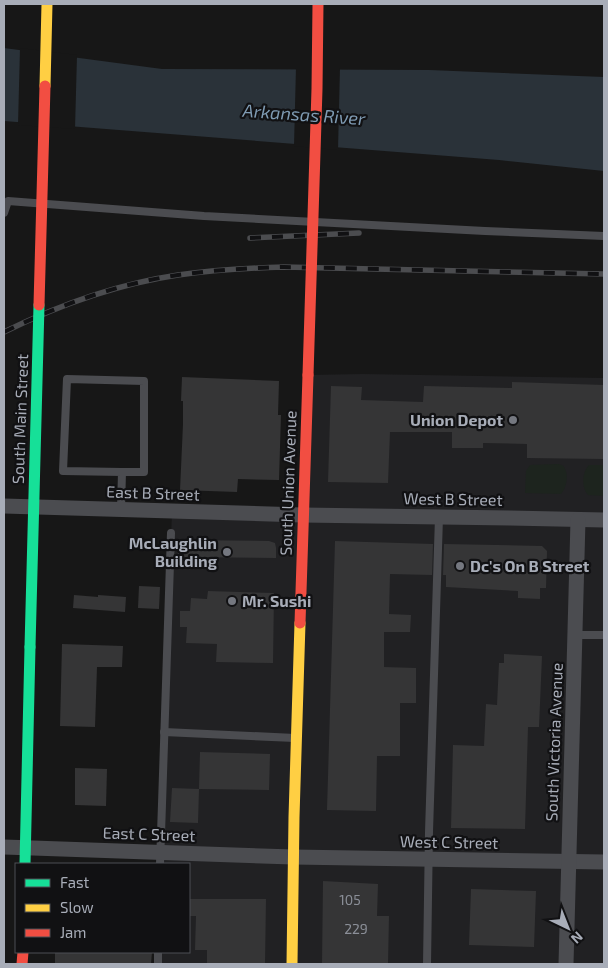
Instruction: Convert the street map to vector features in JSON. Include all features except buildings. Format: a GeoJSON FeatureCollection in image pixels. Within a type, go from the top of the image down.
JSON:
{"type":"FeatureCollection","features":[{"type":"Feature","properties":{"kind":"street","name":"South Main Street"},"geometry":{"type":"LineString","coordinates":[[25,863],[47,4]]}},
{"type":"Feature","properties":{"kind":"street","name":"South Union Avenue"},"geometry":{"type":"LineString","coordinates":[[292,964],[302,515],[318,4]]}},
{"type":"Feature","properties":{"kind":"street","name":"East B Street"},"geometry":{"type":"LineString","coordinates":[[4,506],[302,515]]}},
{"type":"Feature","properties":{"kind":"street","name":"West B Street"},"geometry":{"type":"LineString","coordinates":[[302,515],[604,520]]}},
{"type":"Feature","properties":{"kind":"street","name":"South Victoria Avenue"},"geometry":{"type":"LineString","coordinates":[[566,964],[578,520]]}},
{"type":"Feature","properties":{"kind":"street","name":"East C Street"},"geometry":{"type":"LineString","coordinates":[[4,847],[160,858],[293,857]]}},
{"type":"Feature","properties":{"kind":"street","name":"West C Street"},"geometry":{"type":"LineString","coordinates":[[293,857],[604,862]]}},
{"type":"Feature","properties":{"kind":"lane"},"geometry":{"type":"LineString","coordinates":[[4,213],[6,200],[204,216],[604,236]]}},
{"type":"Feature","properties":{"kind":"lane"},"geometry":{"type":"LineString","coordinates":[[67,379],[144,381],[144,472],[122,472],[63,471],[67,379]]}},
{"type":"Feature","properties":{"kind":"lane"},"geometry":{"type":"LineString","coordinates":[[121,509],[122,472]]}},
{"type":"Feature","properties":{"kind":"lane"},"geometry":{"type":"LineString","coordinates":[[427,964],[428,859],[440,517]]}},
{"type":"Feature","properties":{"kind":"lane"},"geometry":{"type":"LineString","coordinates":[[160,858],[171,532]]}},
{"type":"Feature","properties":{"kind":"lane"},"geometry":{"type":"LineString","coordinates":[[575,635],[604,636]]}},
{"type":"Feature","properties":{"kind":"lane"},"geometry":{"type":"LineString","coordinates":[[164,732],[296,738]]}},
{"type":"Feature","properties":{"kind":"shaded area"},"geometry":{"type":"Polygon","coordinates":[[[363,374],[604,378],[604,964],[158,964],[158,953],[190,953],[190,863],[160,863],[172,510],[302,515],[308,375],[363,374]]]}},
{"type":"Feature","properties":{"kind":"shaded area"},"geometry":{"type":"Polygon","coordinates":[[[558,464],[564,467],[567,475],[566,486],[561,494],[525,493],[526,471],[530,465],[558,464]]]}},
{"type":"Feature","properties":{"kind":"shaded area"},"geometry":{"type":"Polygon","coordinates":[[[589,465],[604,465],[604,496],[588,495],[584,488],[583,480],[589,465]]]}},
{"type":"Feature","properties":{"kind":"water","name":"Arkansas River"},"geometry":{"type":"Polygon","coordinates":[[[4,48],[162,69],[429,70],[604,77],[604,171],[499,160],[4,121],[4,48]]]}},
{"type":"Feature","properties":{"kind":"pier"},"geometry":{"type":"Polygon","coordinates":[[[20,48],[77,55],[75,129],[18,125],[20,48]]]}},
{"type":"Feature","properties":{"kind":"pier"},"geometry":{"type":"Polygon","coordinates":[[[296,67],[340,67],[338,150],[294,146],[296,67]]]}},
{"type":"Feature","properties":{"kind":"railway"},"geometry":{"type":"LineString","coordinates":[[250,238],[359,233]]}},
{"type":"Feature","properties":{"kind":"railway"},"geometry":{"type":"LineString","coordinates":[[4,332],[67,304],[111,290],[155,279],[204,272],[284,267],[604,274]]}},
{"type":"Feature","properties":{"kind":"traffic: fast"},"geometry":{"type":"LineString","coordinates":[[30,647],[39,305]]}},
{"type":"Feature","properties":{"kind":"traffic: fast"},"geometry":{"type":"LineString","coordinates":[[25,863],[30,647]]}},
{"type":"Feature","properties":{"kind":"traffic: slow"},"geometry":{"type":"LineString","coordinates":[[45,86],[47,4]]}},
{"type":"Feature","properties":{"kind":"traffic: slow"},"geometry":{"type":"LineString","coordinates":[[292,964],[300,623]]}},
{"type":"Feature","properties":{"kind":"traffic: jam"},"geometry":{"type":"LineString","coordinates":[[308,375],[318,4]]}},
{"type":"Feature","properties":{"kind":"traffic: jam"},"geometry":{"type":"LineString","coordinates":[[39,305],[45,86]]}},
{"type":"Feature","properties":{"kind":"traffic: jam"},"geometry":{"type":"LineString","coordinates":[[300,623],[308,375]]}},
{"type":"Feature","properties":{"kind":"traffic: jam"},"geometry":{"type":"LineString","coordinates":[[22,964],[23,953]]}},
{"type":"Feature","properties":{"kind":"place","name":"Union Depot"},"geometry":{"type":"Point","coordinates":[513,420]}},
{"type":"Feature","properties":{"kind":"place","name":"McLaughlin Building"},"geometry":{"type":"Point","coordinates":[227,552]}},
{"type":"Feature","properties":{"kind":"place","name":"Dc's On B Street"},"geometry":{"type":"Point","coordinates":[460,566]}},
{"type":"Feature","properties":{"kind":"place","name":"Mr. Sushi"},"geometry":{"type":"Point","coordinates":[232,601]}}]}
